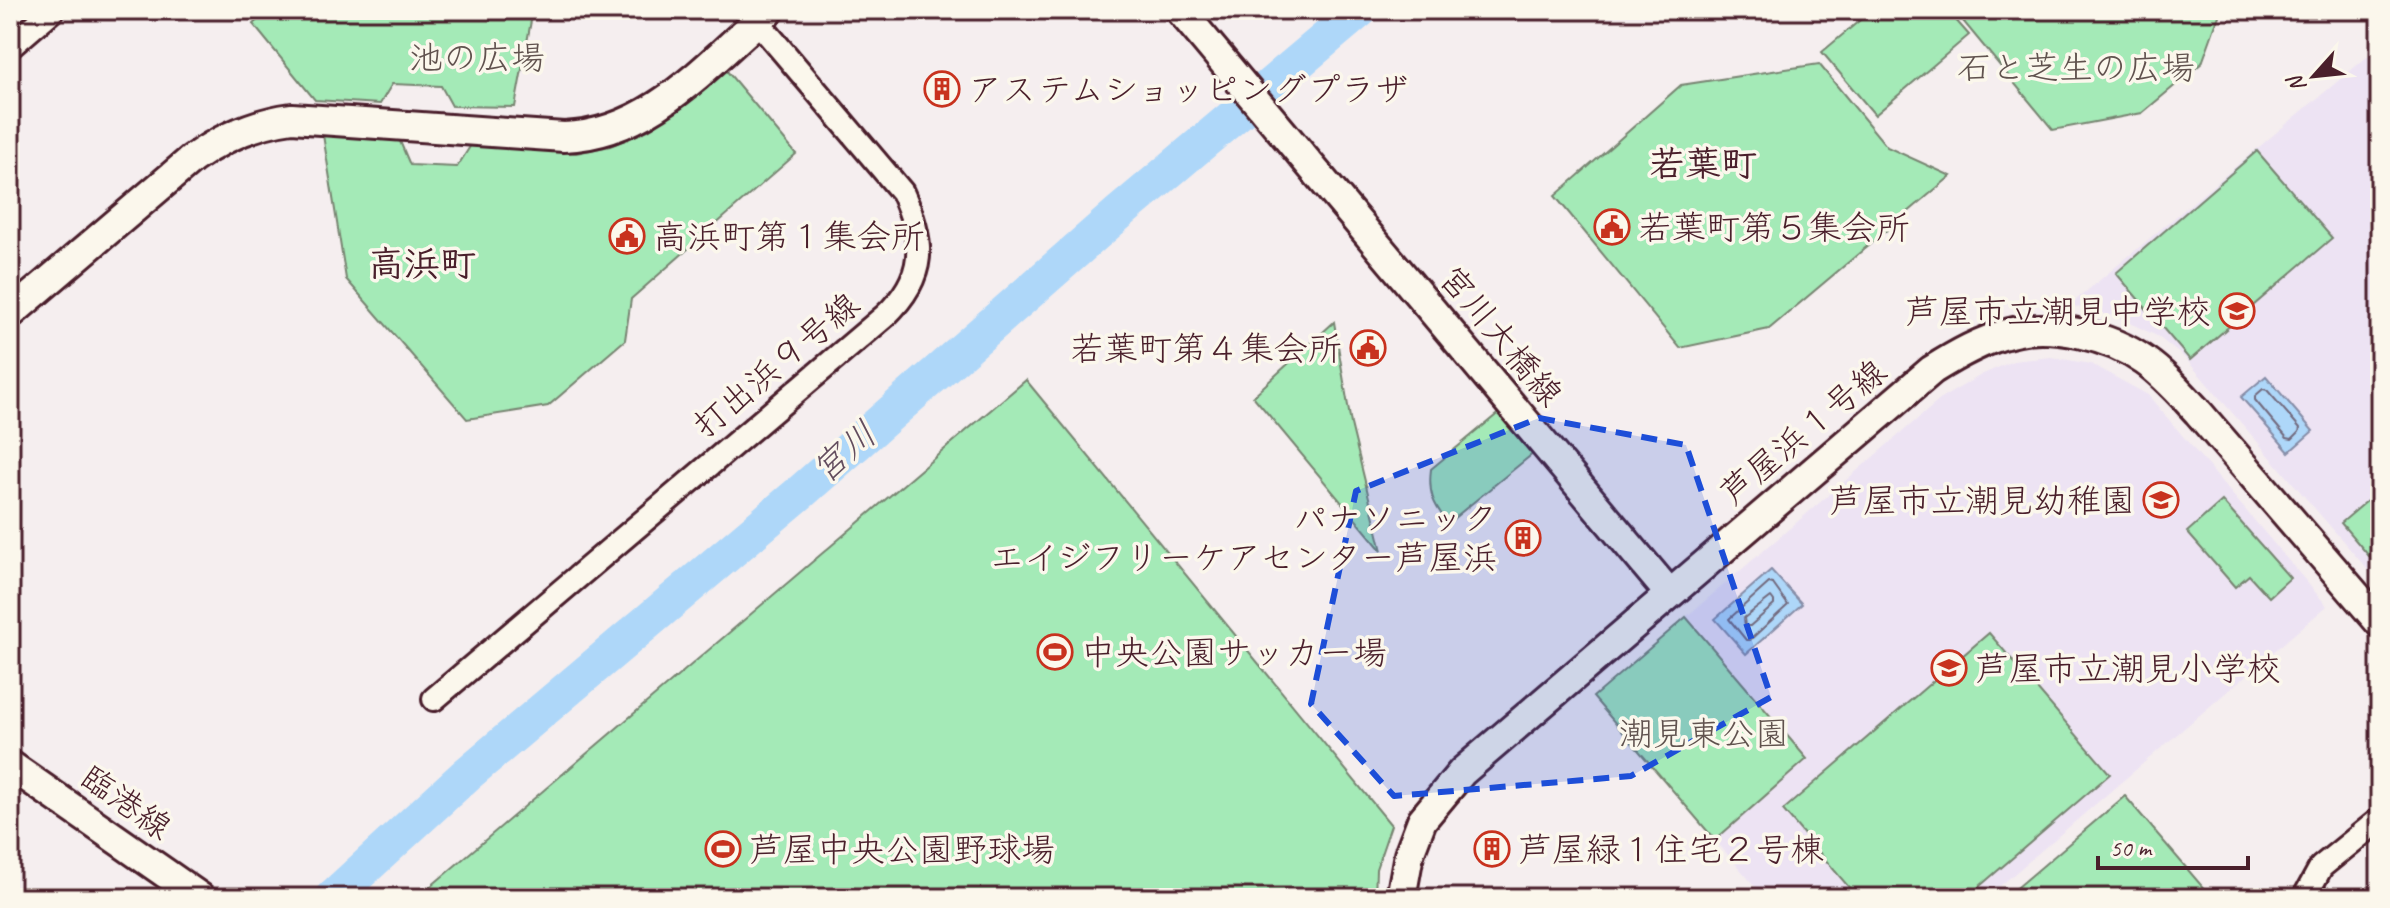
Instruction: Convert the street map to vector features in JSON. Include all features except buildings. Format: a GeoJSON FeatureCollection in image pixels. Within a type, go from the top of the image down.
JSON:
{"type":"FeatureCollection","features":[{"type":"Feature","properties":{"kind":"street"},"geometry":{"type":"LineString","coordinates":[[10,47],[53,10]]}},
{"type":"Feature","properties":{"kind":"street","name":"宮川大橋線"},"geometry":{"type":"LineString","coordinates":[[1180,10],[1669,593]]}},
{"type":"Feature","properties":{"kind":"street"},"geometry":{"type":"LineString","coordinates":[[10,314],[192,159],[224,138],[250,127],[292,118],[564,137],[601,133],[644,115],[672,96],[764,16]]}},
{"type":"Feature","properties":{"kind":"street","name":"打出浜９号線"},"geometry":{"type":"LineString","coordinates":[[434,699],[885,316],[903,299],[913,281],[918,263],[916,225],[902,192],[764,16]]}},
{"type":"Feature","properties":{"kind":"street","name":"芦屋浜１号線"},"geometry":{"type":"LineString","coordinates":[[1401,898],[1409,854],[1422,820],[1462,772],[1932,370],[1954,356],[2009,333],[2048,330],[2085,335],[2143,359],[2167,379],[2380,623]]}},
{"type":"Feature","properties":{"kind":"street","name":"臨港線"},"geometry":{"type":"LineString","coordinates":[[10,765],[201,898]]}},
{"type":"Feature","properties":{"kind":"street"},"geometry":{"type":"LineString","coordinates":[[2304,898],[2321,867],[2380,819]]}},
{"type":"Feature","properties":{"kind":"highlighted area"},"geometry":{"type":"Polygon","coordinates":[[[1539,418],[1686,445],[1771,697],[1631,776],[1394,796],[1311,704],[1356,491],[1539,418]]]}},
{"type":"Feature","properties":{"kind":"shaded area","name":"芦屋市立潮見中学校"},"geometry":{"type":"Polygon","coordinates":[[[2380,46],[2380,584],[2185,358],[2157,336],[2117,317],[2070,305],[2380,46]]]}},
{"type":"Feature","properties":{"kind":"shaded area","name":"芦屋市立潮見小学校"},"geometry":{"type":"Polygon","coordinates":[[[2051,357],[2091,364],[2148,395],[2327,606],[1986,898],[1765,898],[1715,840],[1807,759],[1686,617],[1942,398],[2013,361],[2051,357]]]}},
{"type":"Feature","properties":{"kind":"green space","name":"池の広場"},"geometry":{"type":"Polygon","coordinates":[[[269,10],[533,10],[515,107],[452,106],[441,86],[392,84],[380,104],[315,100],[253,24],[269,10]]]}},
{"type":"Feature","properties":{"kind":"green space"},"geometry":{"type":"Polygon","coordinates":[[[1872,10],[1947,10],[1969,35],[1875,115],[1822,52],[1872,10]]]}},
{"type":"Feature","properties":{"kind":"green space","name":"石と芝生の広場"},"geometry":{"type":"Polygon","coordinates":[[[1954,10],[2221,10],[2202,63],[2142,113],[2053,130],[1954,10]]]}},
{"type":"Feature","properties":{"kind":"green space"},"geometry":{"type":"Polygon","coordinates":[[[1819,64],[1887,147],[1951,176],[1769,329],[1680,348],[1555,196],[1681,85],[1819,64]]]}},
{"type":"Feature","properties":{"kind":"green space"},"geometry":{"type":"Polygon","coordinates":[[[726,70],[796,154],[631,299],[625,340],[548,406],[467,419],[346,279],[323,135],[399,139],[410,165],[457,167],[471,145],[576,153],[610,146],[648,130],[684,106],[726,70]]]}},
{"type":"Feature","properties":{"kind":"green space"},"geometry":{"type":"Polygon","coordinates":[[[2257,151],[2332,238],[2190,360],[2116,273],[2257,151]]]}},
{"type":"Feature","properties":{"kind":"green space"},"geometry":{"type":"Polygon","coordinates":[[[1334,322],[1351,424],[1382,551],[1253,396],[1334,322]]]}},
{"type":"Feature","properties":{"kind":"green space"},"geometry":{"type":"Polygon","coordinates":[[[1026,380],[1391,825],[1376,869],[1375,898],[417,898],[1026,380]]]}},
{"type":"Feature","properties":{"kind":"green space"},"geometry":{"type":"Polygon","coordinates":[[[1501,411],[1535,452],[1448,523],[1433,498],[1431,469],[1501,411]]]}},
{"type":"Feature","properties":{"kind":"green space"},"geometry":{"type":"Polygon","coordinates":[[[2380,490],[2380,569],[2341,523],[2380,490]]]}},
{"type":"Feature","properties":{"kind":"green space"},"geometry":{"type":"Polygon","coordinates":[[[2222,501],[2290,578],[2269,597],[2249,575],[2235,587],[2187,532],[2222,501]]]}},
{"type":"Feature","properties":{"kind":"green space","name":"潮見東公園"},"geometry":{"type":"Polygon","coordinates":[[[1686,617],[1807,759],[1715,840],[1593,697],[1686,617]]]}},
{"type":"Feature","properties":{"kind":"green space"},"geometry":{"type":"Polygon","coordinates":[[[1989,633],[2110,774],[1966,898],[1858,898],[1783,810],[1989,633]]]}},
{"type":"Feature","properties":{"kind":"green space"},"geometry":{"type":"Polygon","coordinates":[[[2125,796],[2212,898],[2005,898],[2125,796]]]}},
{"type":"Feature","properties":{"kind":"water"},"geometry":{"type":"Polygon","coordinates":[[[2266,376],[2313,431],[2289,452],[2241,397],[2266,376]]]}},
{"type":"Feature","properties":{"kind":"water"},"geometry":{"type":"Polygon","coordinates":[[[1771,570],[1802,604],[1746,654],[1715,619],[1771,570]]]}},
{"type":"Feature","properties":{"kind":"waterway","name":"宮川"},"geometry":{"type":"LineString","coordinates":[[332,898],[466,775],[801,492],[1119,213],[1360,10]]}},
{"type":"Feature","properties":{"kind":"place","name":"アステムショッピングプラザ"},"geometry":{"type":"Point","coordinates":[942,89]}},
{"type":"Feature","properties":{"kind":"place","name":"若葉町第５集会所"},"geometry":{"type":"Point","coordinates":[1612,227]}},
{"type":"Feature","properties":{"kind":"place","name":"高浜町第１集会所"},"geometry":{"type":"Point","coordinates":[627,236]}},
{"type":"Feature","properties":{"kind":"place","name":"芦屋市立潮見中学校"},"geometry":{"type":"Point","coordinates":[2237,311]}},
{"type":"Feature","properties":{"kind":"place","name":"若葉町第４集会所"},"geometry":{"type":"Point","coordinates":[1368,348]}},
{"type":"Feature","properties":{"kind":"place","name":"芦屋市立潮見幼稚園"},"geometry":{"type":"Point","coordinates":[2161,500]}},
{"type":"Feature","properties":{"kind":"place","name":"パナソニック エイジフリーケアセンター芦屋浜"},"geometry":{"type":"Point","coordinates":[1523,538]}},
{"type":"Feature","properties":{"kind":"place","name":"中央公園サッカー場"},"geometry":{"type":"Point","coordinates":[1055,652]}},
{"type":"Feature","properties":{"kind":"place","name":"芦屋市立潮見小学校"},"geometry":{"type":"Point","coordinates":[1949,668]}},
{"type":"Feature","properties":{"kind":"place","name":"芦屋中央公園野球場"},"geometry":{"type":"Point","coordinates":[723,849]}},
{"type":"Feature","properties":{"kind":"place","name":"芦屋緑１住宅２号棟"},"geometry":{"type":"Point","coordinates":[1492,849]}},
{"type":"Feature","properties":{"kind":"district","name":"若葉町"},"geometry":{"type":"Point","coordinates":[1703,164]}},
{"type":"Feature","properties":{"kind":"district","name":"高浜町"},"geometry":{"type":"Point","coordinates":[422,264]}}]}
